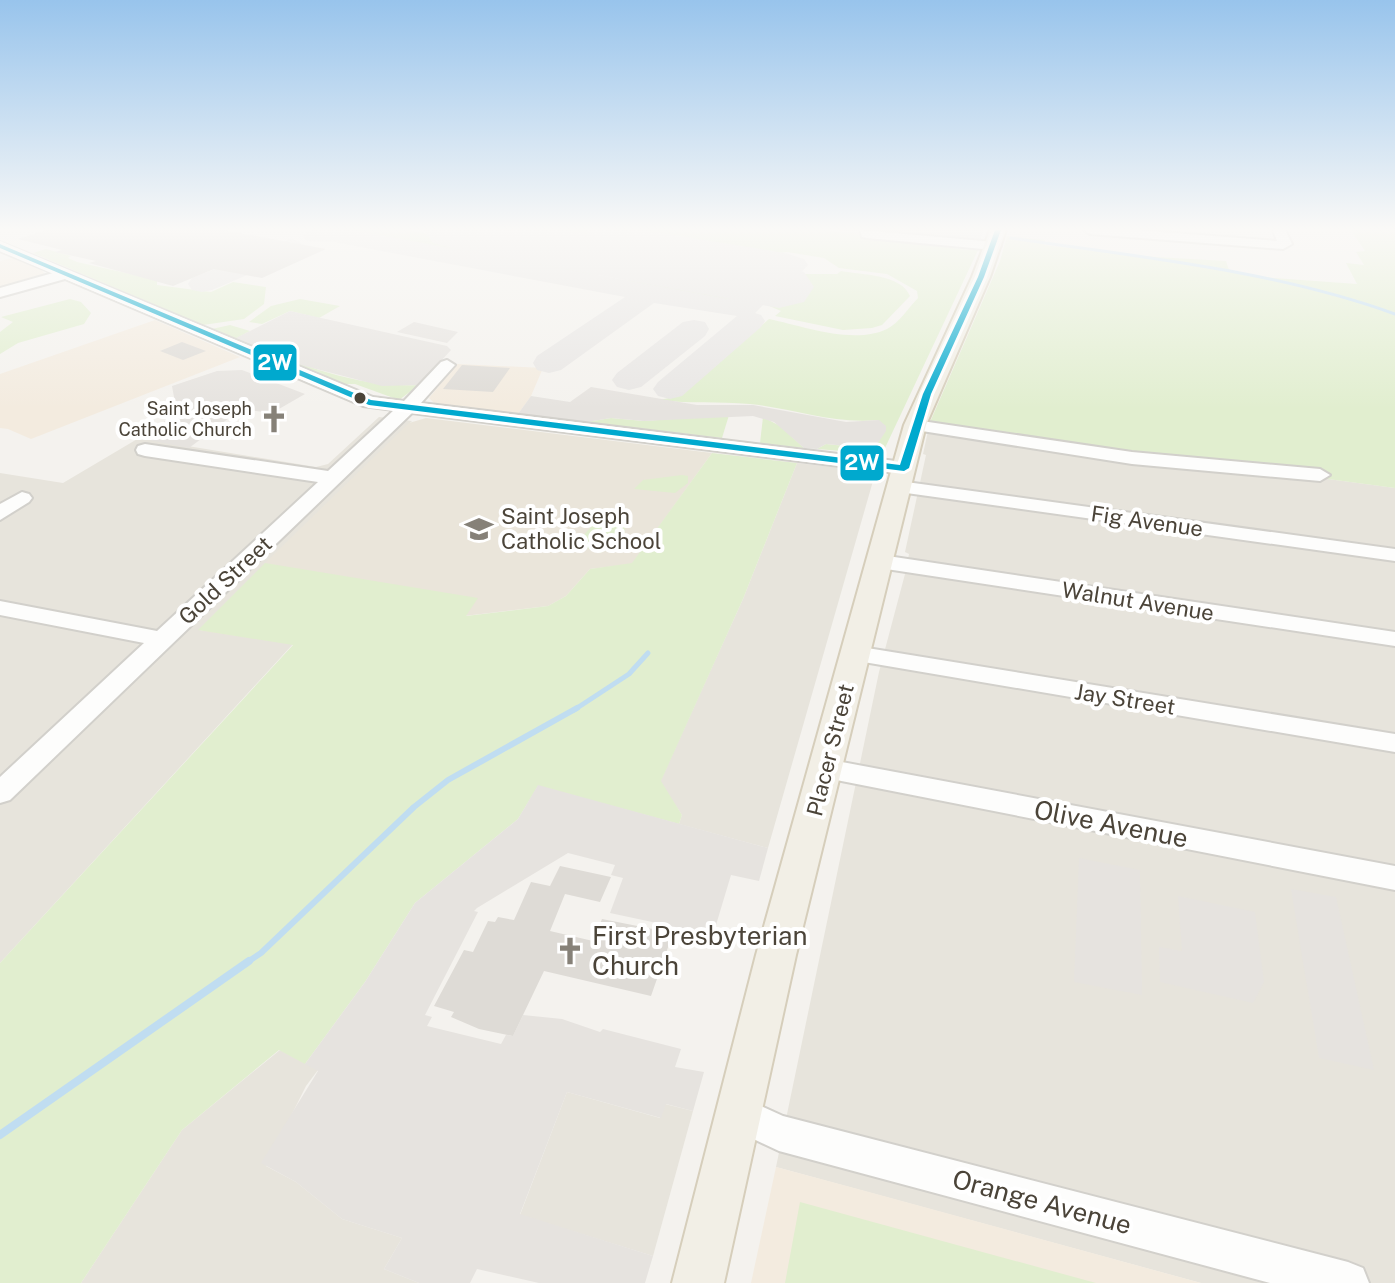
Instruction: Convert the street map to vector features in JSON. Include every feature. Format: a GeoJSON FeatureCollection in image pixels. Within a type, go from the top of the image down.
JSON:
{"type":"FeatureCollection","features":[{"type":"Feature","properties":{"kind":"main road","name":"Placer Street"},"geometry":{"type":"LineString","coordinates":[[698,1283],[776,955],[915,425],[974,290]]}},
{"type":"Feature","properties":{"kind":"street","name":"Fig Avenue"},"geometry":{"type":"LineString","coordinates":[[103,290],[349,396],[407,408],[902,478],[1395,555]]}},
{"type":"Feature","properties":{"kind":"street","name":"Gold Street"},"geometry":{"type":"LineString","coordinates":[[0,793],[407,408],[447,365]]}},
{"type":"Feature","properties":{"kind":"street"},"geometry":{"type":"LineString","coordinates":[[915,425],[1132,458],[1320,475]]}},
{"type":"Feature","properties":{"kind":"street"},"geometry":{"type":"LineString","coordinates":[[145,450],[333,478]]}},
{"type":"Feature","properties":{"kind":"street"},"geometry":{"type":"LineString","coordinates":[[0,514],[22,498]]}},
{"type":"Feature","properties":{"kind":"street","name":"Walnut Avenue"},"geometry":{"type":"LineString","coordinates":[[881,562],[1395,639]]}},
{"type":"Feature","properties":{"kind":"street"},"geometry":{"type":"LineString","coordinates":[[0,608],[162,639]]}},
{"type":"Feature","properties":{"kind":"street","name":"Jay Street"},"geometry":{"type":"LineString","coordinates":[[855,654],[1395,743]]}},
{"type":"Feature","properties":{"kind":"street","name":"Olive Avenue"},"geometry":{"type":"LineString","coordinates":[[826,769],[1395,878]]}},
{"type":"Feature","properties":{"kind":"street","name":"Orange Avenue"},"geometry":{"type":"LineString","coordinates":[[739,1114],[779,1133],[1348,1283]]}},
{"type":"Feature","properties":{"kind":"shaded area"},"geometry":{"type":"Polygon","coordinates":[[[290,311],[447,346],[451,350],[419,385],[382,386],[301,365],[236,338],[290,311]]]}},
{"type":"Feature","properties":{"kind":"shaded area"},"geometry":{"type":"Polygon","coordinates":[[[155,320],[240,357],[31,439],[0,428],[0,374],[155,320]]]}},
{"type":"Feature","properties":{"kind":"shaded area"},"geometry":{"type":"Polygon","coordinates":[[[414,322],[458,332],[447,343],[397,332],[414,322]]]}},
{"type":"Feature","properties":{"kind":"shaded area"},"geometry":{"type":"Polygon","coordinates":[[[457,364],[543,368],[531,396],[518,414],[435,404],[429,398],[457,364]]]}},
{"type":"Feature","properties":{"kind":"shaded area"},"geometry":{"type":"Polygon","coordinates":[[[242,370],[305,394],[272,413],[241,409],[189,448],[139,438],[173,416],[176,408],[172,386],[217,371],[242,370]]]}},
{"type":"Feature","properties":{"kind":"shaded area"},"geometry":{"type":"Polygon","coordinates":[[[591,387],[697,405],[753,405],[846,422],[879,420],[886,426],[886,431],[878,443],[868,448],[826,444],[817,449],[804,448],[774,422],[753,416],[644,421],[611,418],[587,422],[518,414],[531,396],[570,402],[591,387]]]}},
{"type":"Feature","properties":{"kind":"shaded area"},"geometry":{"type":"Polygon","coordinates":[[[379,417],[412,421],[199,630],[293,644],[0,963],[0,473],[63,483],[139,438],[316,467],[328,464],[379,417]]]}},
{"type":"Feature","properties":{"kind":"shaded area","name":"Saint Joseph Catholic School"},"geometry":{"type":"Polygon","coordinates":[[[426,418],[712,453],[632,564],[590,569],[566,596],[548,606],[464,616],[362,655],[202,631],[265,563],[409,423],[426,418]]]}},
{"type":"Feature","properties":{"kind":"shaded area"},"geometry":{"type":"Polygon","coordinates":[[[930,422],[1017,437],[1395,488],[1395,1283],[1201,1283],[776,1167],[879,672],[905,574],[909,554],[905,552],[930,422]]]}},
{"type":"Feature","properties":{"kind":"shaded area"},"geometry":{"type":"Polygon","coordinates":[[[797,463],[858,470],[873,481],[768,848],[679,824],[682,815],[660,782],[743,599],[797,463]]]}},
{"type":"Feature","properties":{"kind":"shaded area"},"geometry":{"type":"Polygon","coordinates":[[[538,785],[768,848],[759,881],[731,875],[713,935],[610,913],[623,878],[611,875],[615,865],[568,853],[474,911],[478,912],[425,1015],[432,1017],[427,1026],[501,1044],[506,1035],[513,1036],[523,1015],[562,1019],[600,1032],[603,1029],[681,1049],[675,1067],[704,1072],[693,1111],[666,1104],[661,1118],[567,1092],[520,1214],[653,1256],[645,1283],[539,1283],[477,1269],[470,1283],[419,1283],[384,1269],[402,1238],[342,1219],[296,1182],[261,1163],[318,1071],[305,1064],[365,982],[415,903],[518,819],[538,785]]]}},
{"type":"Feature","properties":{"kind":"shaded area"},"geometry":{"type":"Polygon","coordinates":[[[1079,858],[1140,870],[1142,995],[1074,982],[1079,858]]]}},
{"type":"Feature","properties":{"kind":"shaded area"},"geometry":{"type":"Polygon","coordinates":[[[1291,889],[1336,897],[1374,1070],[1319,1058],[1291,889]]]}},
{"type":"Feature","properties":{"kind":"shaded area"},"geometry":{"type":"Polygon","coordinates":[[[1178,896],[1255,912],[1264,982],[1253,1003],[1160,982],[1159,947],[1182,951],[1178,896]]]}},
{"type":"Feature","properties":{"kind":"shaded area"},"geometry":{"type":"Polygon","coordinates":[[[280,1050],[318,1070],[306,1086],[266,1166],[296,1182],[342,1219],[402,1238],[384,1269],[419,1283],[81,1283],[182,1130],[280,1050]]]}},
{"type":"Feature","properties":{"kind":"shaded area"},"geometry":{"type":"Polygon","coordinates":[[[567,1092],[660,1118],[665,1104],[693,1111],[653,1256],[520,1215],[567,1092]]]}},
{"type":"Feature","properties":{"kind":"shaded area"},"geometry":{"type":"Polygon","coordinates":[[[776,1167],[869,1192],[1201,1283],[751,1283],[776,1167]]]}},
{"type":"Feature","properties":{"kind":"green space"},"geometry":{"type":"Polygon","coordinates":[[[120,290],[266,290],[264,304],[244,319],[203,325],[120,290]]]}},
{"type":"Feature","properties":{"kind":"green space"},"geometry":{"type":"Polygon","coordinates":[[[658,290],[739,290],[744,293],[722,299],[658,290]]]}},
{"type":"Feature","properties":{"kind":"green space"},"geometry":{"type":"Polygon","coordinates":[[[783,290],[906,290],[910,296],[882,325],[843,330],[775,316],[781,311],[767,305],[783,290]]]}},
{"type":"Feature","properties":{"kind":"green space"},"geometry":{"type":"Polygon","coordinates":[[[959,290],[885,448],[879,454],[817,449],[826,444],[864,448],[879,420],[829,418],[750,404],[659,400],[680,396],[769,319],[828,333],[874,333],[887,329],[900,319],[918,298],[917,291],[959,290]]]}},
{"type":"Feature","properties":{"kind":"green space"},"geometry":{"type":"Polygon","coordinates":[[[987,290],[1395,290],[1395,488],[1017,437],[930,422],[987,290]]]}},
{"type":"Feature","properties":{"kind":"green space"},"geometry":{"type":"Polygon","coordinates":[[[70,299],[81,302],[91,313],[84,324],[18,343],[0,354],[0,332],[13,322],[1,317],[70,299]]]}},
{"type":"Feature","properties":{"kind":"green space"},"geometry":{"type":"Polygon","coordinates":[[[300,299],[340,306],[319,318],[290,311],[262,324],[249,322],[271,306],[300,299]]]}},
{"type":"Feature","properties":{"kind":"green space"},"geometry":{"type":"Polygon","coordinates":[[[230,325],[250,331],[237,338],[326,372],[372,382],[419,385],[399,400],[355,384],[341,384],[212,329],[230,325]]]}},
{"type":"Feature","properties":{"kind":"green space"},"geometry":{"type":"Polygon","coordinates":[[[729,415],[722,438],[587,422],[611,418],[644,421],[729,415]]]}},
{"type":"Feature","properties":{"kind":"green space"},"geometry":{"type":"Polygon","coordinates":[[[763,417],[780,426],[804,448],[760,443],[763,417]]]}},
{"type":"Feature","properties":{"kind":"green space"},"geometry":{"type":"Polygon","coordinates":[[[712,453],[797,463],[743,599],[661,781],[682,815],[679,824],[538,786],[518,819],[415,903],[365,982],[305,1064],[279,1050],[182,1130],[81,1283],[0,1283],[0,963],[293,645],[198,630],[265,563],[478,598],[466,616],[548,606],[566,596],[590,569],[632,563],[712,453]]]}},
{"type":"Feature","properties":{"kind":"green space"},"geometry":{"type":"Polygon","coordinates":[[[688,476],[688,483],[675,493],[634,489],[643,480],[688,476]]]}},
{"type":"Feature","properties":{"kind":"green space"},"geometry":{"type":"Polygon","coordinates":[[[597,520],[625,526],[625,538],[600,553],[576,544],[597,520]]]}},
{"type":"Feature","properties":{"kind":"green space"},"geometry":{"type":"Polygon","coordinates":[[[800,1202],[1096,1283],[785,1283],[800,1202]]]}},
{"type":"Feature","properties":{"kind":"building"},"geometry":{"type":"Polygon","coordinates":[[[182,342],[206,351],[183,360],[160,351],[182,342]]]}},
{"type":"Feature","properties":{"kind":"building"},"geometry":{"type":"Polygon","coordinates":[[[462,365],[510,368],[493,392],[443,389],[462,365]]]}},
{"type":"Feature","properties":{"kind":"building","name":"First Presbyterian Church"},"geometry":{"type":"Polygon","coordinates":[[[560,866],[611,877],[600,902],[565,894],[550,931],[593,941],[602,919],[673,933],[651,996],[544,971],[513,1036],[479,1029],[451,1017],[454,1012],[434,1006],[464,950],[473,952],[488,921],[495,922],[498,917],[514,920],[531,882],[550,886],[560,866]]]}},
{"type":"Feature","properties":{"kind":"waterway"},"geometry":{"type":"LineString","coordinates":[[1316,290],[1395,314]]}},
{"type":"Feature","properties":{"kind":"waterway"},"geometry":{"type":"LineString","coordinates":[[574,710],[629,674],[648,653]]}},
{"type":"Feature","properties":{"kind":"waterway"},"geometry":{"type":"LineString","coordinates":[[249,961],[414,807],[448,780],[577,708]]}},
{"type":"Feature","properties":{"kind":"waterway"},"geometry":{"type":"LineString","coordinates":[[0,1135],[249,961]]}},
{"type":"Feature","properties":{"kind":"taxiway"},"geometry":{"type":"LineString","coordinates":[[632,290],[636,291]]}},
{"type":"Feature","properties":{"kind":"taxiway"},"geometry":{"type":"LineString","coordinates":[[549,363],[643,298],[643,294],[636,291]]}},
{"type":"Feature","properties":{"kind":"taxiway"},"geometry":{"type":"LineString","coordinates":[[636,291],[729,308],[744,307],[758,296],[758,291]]}},
{"type":"Feature","properties":{"kind":"taxiway"},"geometry":{"type":"LineString","coordinates":[[670,389],[750,321]]}},
{"type":"Feature","properties":{"kind":"taxiway"},"geometry":{"type":"LineString","coordinates":[[629,380],[694,329]]}},
{"type":"Feature","properties":{"kind":"transit line","name":"2W"},"geometry":{"type":"LineString","coordinates":[[104,290],[369,402],[904,468],[927,394],[975,290]]}},
{"type":"Feature","properties":{"kind":"place","name":"Saint Joseph Catholic Church"},"geometry":{"type":"Point","coordinates":[274,419]}},
{"type":"Feature","properties":{"kind":"place","name":"Saint Joseph Catholic School"},"geometry":{"type":"Point","coordinates":[479,529]}},
{"type":"Feature","properties":{"kind":"place","name":"First Presbyterian Church"},"geometry":{"type":"Point","coordinates":[570,951]}}]}
